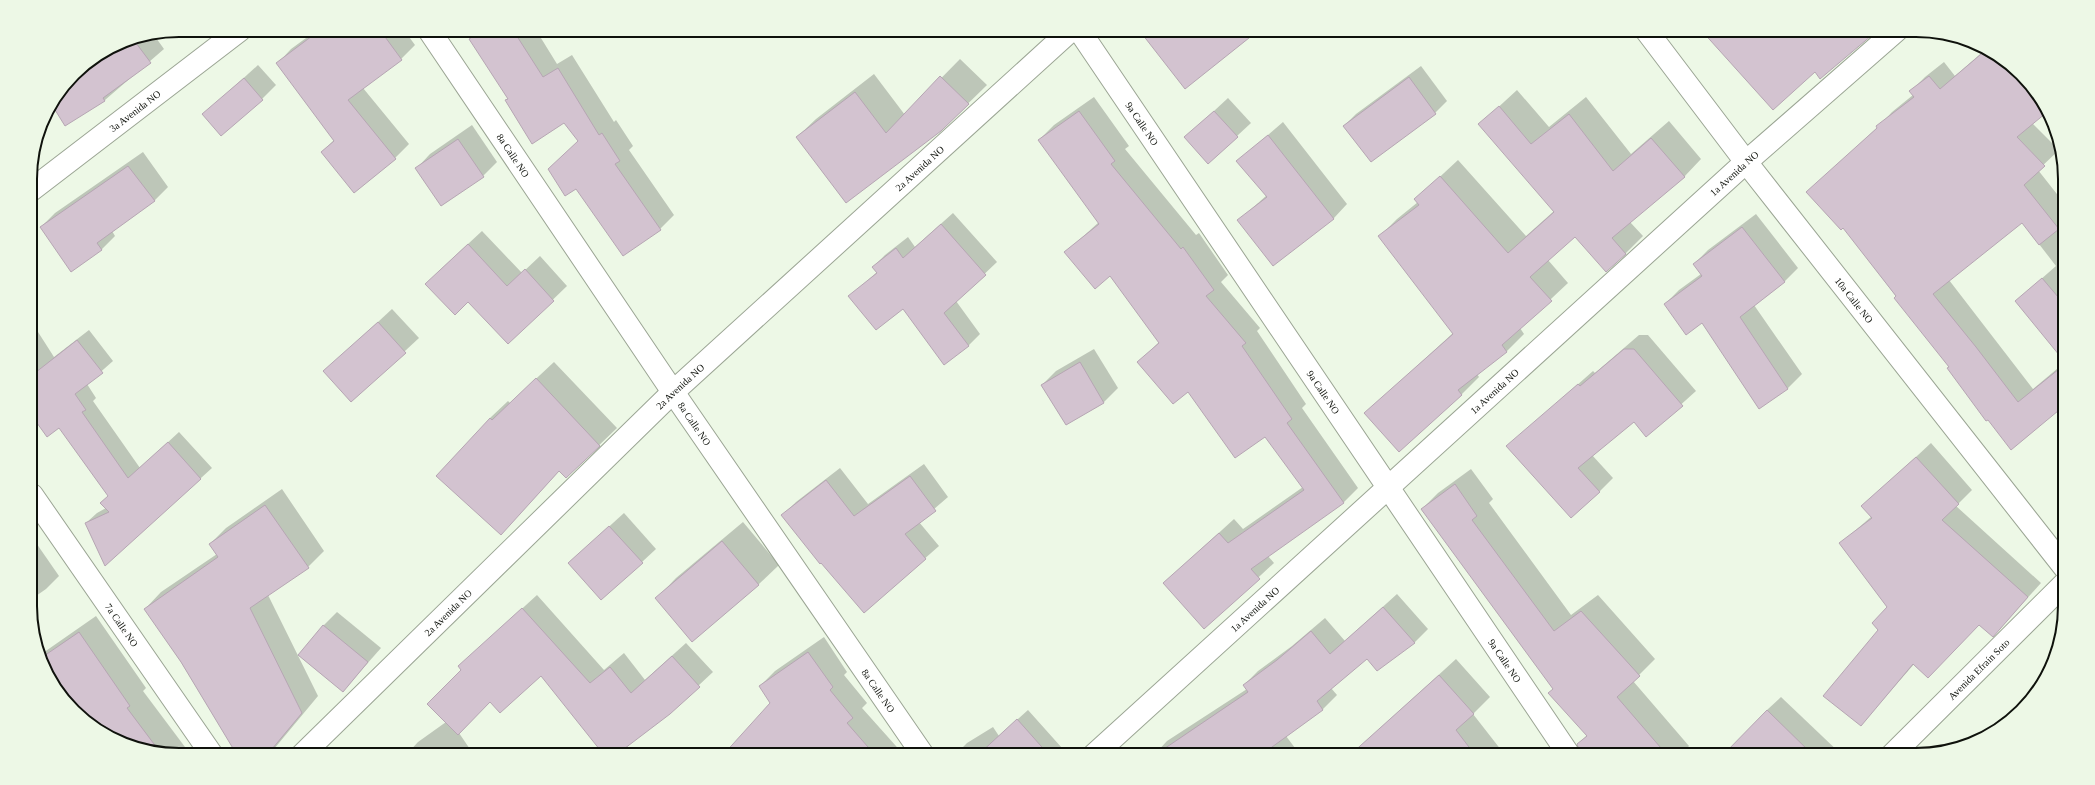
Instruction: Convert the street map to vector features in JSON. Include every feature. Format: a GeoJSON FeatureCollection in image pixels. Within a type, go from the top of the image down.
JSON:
{"type":"FeatureCollection","features":[{"type":"Feature","properties":{"kind":"street","name":"3a Avenida NO"},"geometry":{"type":"LineString","coordinates":[[37,186],[231,37]]}},
{"type":"Feature","properties":{"kind":"street","name":"8a Calle NO"},"geometry":{"type":"LineString","coordinates":[[434,37],[673,392],[918,748]]}},
{"type":"Feature","properties":{"kind":"street","name":"2a Avenida NO"},"geometry":{"type":"LineString","coordinates":[[309,748],[673,392],[1063,37]]}},
{"type":"Feature","properties":{"kind":"street","name":"9a Calle NO"},"geometry":{"type":"LineString","coordinates":[[1084,37],[1564,748]]}},
{"type":"Feature","properties":{"kind":"street","name":"10a Calle NO"},"geometry":{"type":"LineString","coordinates":[[1651,37],[1746,162],[2058,559]]}},
{"type":"Feature","properties":{"kind":"street","name":"1a Avenida NO"},"geometry":{"type":"LineString","coordinates":[[1102,748],[1746,162],[1888,37]]}},
{"type":"Feature","properties":{"kind":"street","name":"7a Calle NO"},"geometry":{"type":"LineString","coordinates":[[37,502],[207,748]]}},
{"type":"Feature","properties":{"kind":"street","name":"Avenida Efraín Soto"},"geometry":{"type":"LineString","coordinates":[[1899,748],[2058,590]]}},
{"type":"Feature","properties":{"kind":"building"},"geometry":{"type":"Polygon","coordinates":[[[311,37],[385,37],[402,60],[348,100],[396,159],[354,193],[321,152],[334,141],[276,63],[311,37]]]}},
{"type":"Feature","properties":{"kind":"building"},"geometry":{"type":"Polygon","coordinates":[[[472,37],[517,37],[543,77],[558,68],[599,135],[602,133],[620,161],[615,164],[661,230],[623,256],[576,189],[565,196],[548,169],[578,141],[564,123],[532,144],[505,100],[508,99],[469,39],[472,37]]]}},
{"type":"Feature","properties":{"kind":"building"},"geometry":{"type":"Polygon","coordinates":[[[1144,37],[1250,37],[1185,89],[1144,37]]]}},
{"type":"Feature","properties":{"kind":"building"},"geometry":{"type":"Polygon","coordinates":[[[1707,37],[1870,37],[1820,79],[1815,72],[1773,110],[1707,37]]]}},
{"type":"Feature","properties":{"kind":"building"},"geometry":{"type":"Polygon","coordinates":[[[137,44],[151,63],[103,98],[105,101],[65,126],[55,110],[72,85],[85,72],[100,61],[116,52],[137,44]]]}},
{"type":"Feature","properties":{"kind":"building"},"geometry":{"type":"Polygon","coordinates":[[[1982,53],[2010,72],[2022,84],[2034,100],[2043,116],[2017,137],[2045,166],[2024,185],[2058,228],[2058,230],[2039,245],[2022,223],[1933,294],[2018,402],[2058,370],[2058,411],[2011,450],[1988,420],[1986,421],[1947,368],[1949,367],[1894,298],[1896,296],[1843,228],[1841,230],[1806,192],[1877,128],[1876,126],[1914,97],[1909,91],[1929,76],[1940,89],[1982,53]]]}},
{"type":"Feature","properties":{"kind":"building"},"geometry":{"type":"Polygon","coordinates":[[[940,76],[969,104],[941,131],[846,203],[796,137],[855,92],[886,133],[940,76]]]}},
{"type":"Feature","properties":{"kind":"building"},"geometry":{"type":"Polygon","coordinates":[[[1409,77],[1436,114],[1371,162],[1343,126],[1409,77]]]}},
{"type":"Feature","properties":{"kind":"building"},"geometry":{"type":"Polygon","coordinates":[[[244,78],[263,100],[221,136],[202,114],[244,78]]]}},
{"type":"Feature","properties":{"kind":"building"},"geometry":{"type":"Polygon","coordinates":[[[1499,106],[1531,144],[1569,114],[1613,171],[1651,138],[1685,177],[1612,238],[1626,254],[1606,272],[1575,237],[1530,277],[1552,301],[1502,345],[1507,352],[1458,390],[1462,395],[1399,452],[1364,413],[1453,334],[1378,236],[1419,205],[1414,199],[1440,176],[1508,253],[1554,212],[1478,124],[1499,106]]]}},
{"type":"Feature","properties":{"kind":"building"},"geometry":{"type":"Polygon","coordinates":[[[1079,111],[1115,161],[1111,164],[1181,249],[1183,247],[1214,290],[1206,296],[1246,343],[1242,346],[1292,419],[1287,423],[1344,503],[1251,569],[1260,579],[1204,629],[1163,583],[1219,533],[1228,543],[1304,490],[1265,437],[1235,458],[1188,392],[1173,404],[1137,362],[1159,343],[1110,276],[1095,289],[1064,252],[1099,224],[1038,140],[1079,111]]]}},
{"type":"Feature","properties":{"kind":"building"},"geometry":{"type":"Polygon","coordinates":[[[1214,111],[1238,137],[1208,164],[1184,137],[1214,111]]]}},
{"type":"Feature","properties":{"kind":"building"},"geometry":{"type":"Polygon","coordinates":[[[1268,135],[1334,219],[1273,266],[1237,220],[1267,197],[1236,161],[1268,135]]]}},
{"type":"Feature","properties":{"kind":"building"},"geometry":{"type":"Polygon","coordinates":[[[458,139],[484,177],[441,206],[415,168],[458,139]]]}},
{"type":"Feature","properties":{"kind":"building"},"geometry":{"type":"Polygon","coordinates":[[[128,166],[155,201],[97,243],[102,250],[71,272],[40,227],[128,166]]]}},
{"type":"Feature","properties":{"kind":"building"},"geometry":{"type":"Polygon","coordinates":[[[941,224],[986,275],[944,313],[969,346],[944,365],[903,309],[876,330],[848,296],[877,273],[872,267],[896,248],[903,258],[941,224]]]}},
{"type":"Feature","properties":{"kind":"building"},"geometry":{"type":"Polygon","coordinates":[[[1742,227],[1785,282],[1740,317],[1788,389],[1759,409],[1702,323],[1686,335],[1664,304],[1702,276],[1693,264],[1742,227]]]}},
{"type":"Feature","properties":{"kind":"building"},"geometry":{"type":"Polygon","coordinates":[[[468,244],[507,286],[525,269],[554,301],[508,344],[468,302],[455,315],[425,284],[468,244]]]}},
{"type":"Feature","properties":{"kind":"building"},"geometry":{"type":"Polygon","coordinates":[[[2042,278],[2058,297],[2058,354],[2015,301],[2042,278]]]}},
{"type":"Feature","properties":{"kind":"building"},"geometry":{"type":"Polygon","coordinates":[[[378,322],[406,353],[351,402],[323,371],[378,322]]]}},
{"type":"Feature","properties":{"kind":"building"},"geometry":{"type":"Polygon","coordinates":[[[77,340],[103,373],[75,394],[86,410],[82,412],[128,478],[168,442],[201,479],[105,566],[85,523],[109,512],[100,503],[108,496],[59,428],[47,437],[37,423],[37,371],[77,340]]]}},
{"type":"Feature","properties":{"kind":"building"},"geometry":{"type":"Polygon","coordinates":[[[1624,349],[1634,349],[1683,406],[1646,437],[1634,422],[1578,468],[1600,492],[1571,518],[1506,446],[1578,384],[1580,386],[1624,349]]]}},
{"type":"Feature","properties":{"kind":"building"},"geometry":{"type":"Polygon","coordinates":[[[1080,362],[1104,403],[1066,425],[1041,385],[1080,362]]]}},
{"type":"Feature","properties":{"kind":"building"},"geometry":{"type":"Polygon","coordinates":[[[536,378],[600,446],[566,478],[559,471],[501,535],[436,476],[490,418],[492,420],[536,378]]]}},
{"type":"Feature","properties":{"kind":"building"},"geometry":{"type":"Polygon","coordinates":[[[1916,457],[1959,504],[1942,520],[2028,597],[1993,637],[1979,625],[1928,678],[1913,664],[1861,726],[1823,696],[1878,630],[1872,623],[1887,607],[1839,543],[1872,518],[1861,506],[1916,457]]]}},
{"type":"Feature","properties":{"kind":"building"},"geometry":{"type":"Polygon","coordinates":[[[910,476],[936,511],[905,534],[926,559],[864,613],[821,563],[820,564],[781,515],[826,480],[854,516],[910,476]]]}},
{"type":"Feature","properties":{"kind":"building"},"geometry":{"type":"Polygon","coordinates":[[[1455,484],[1477,516],[1472,520],[1554,631],[1581,611],[1640,676],[1617,697],[1661,748],[1578,748],[1577,744],[1587,736],[1548,693],[1553,689],[1421,509],[1455,484]]]}},
{"type":"Feature","properties":{"kind":"building"},"geometry":{"type":"Polygon","coordinates":[[[265,505],[309,568],[250,608],[302,713],[273,748],[233,748],[181,662],[144,609],[218,557],[209,544],[265,505]]]}},
{"type":"Feature","properties":{"kind":"building"},"geometry":{"type":"Polygon","coordinates":[[[609,526],[643,563],[601,600],[568,563],[609,526]]]}},
{"type":"Feature","properties":{"kind":"building"},"geometry":{"type":"Polygon","coordinates":[[[722,541],[759,585],[692,642],[655,598],[722,541]]]}},
{"type":"Feature","properties":{"kind":"building"},"geometry":{"type":"Polygon","coordinates":[[[1383,607],[1415,643],[1377,671],[1367,659],[1317,701],[1323,710],[1271,748],[1165,748],[1248,692],[1243,685],[1277,660],[1311,631],[1330,654],[1383,607]]]}},
{"type":"Feature","properties":{"kind":"building"},"geometry":{"type":"Polygon","coordinates":[[[522,608],[590,683],[610,667],[631,693],[672,656],[700,687],[670,714],[625,748],[598,748],[541,676],[500,713],[490,702],[458,735],[427,704],[461,670],[458,666],[522,608]]]}},
{"type":"Feature","properties":{"kind":"building"},"geometry":{"type":"Polygon","coordinates":[[[323,625],[368,662],[343,692],[298,655],[323,625]]]}},
{"type":"Feature","properties":{"kind":"building"},"geometry":{"type":"Polygon","coordinates":[[[79,632],[130,706],[127,708],[155,746],[142,743],[116,733],[85,713],[72,700],[61,685],[46,655],[79,632]]]}},
{"type":"Feature","properties":{"kind":"building"},"geometry":{"type":"Polygon","coordinates":[[[808,652],[833,687],[830,690],[853,718],[847,723],[869,748],[729,748],[770,703],[759,686],[808,652]]]}},
{"type":"Feature","properties":{"kind":"building"},"geometry":{"type":"Polygon","coordinates":[[[1439,675],[1474,714],[1456,730],[1470,748],[1358,748],[1439,675]]]}},
{"type":"Feature","properties":{"kind":"building"},"geometry":{"type":"Polygon","coordinates":[[[1767,710],[1806,748],[1730,748],[1767,710]]]}},
{"type":"Feature","properties":{"kind":"building"},"geometry":{"type":"Polygon","coordinates":[[[1017,719],[1043,748],[986,748],[1017,719]]]}}]}
